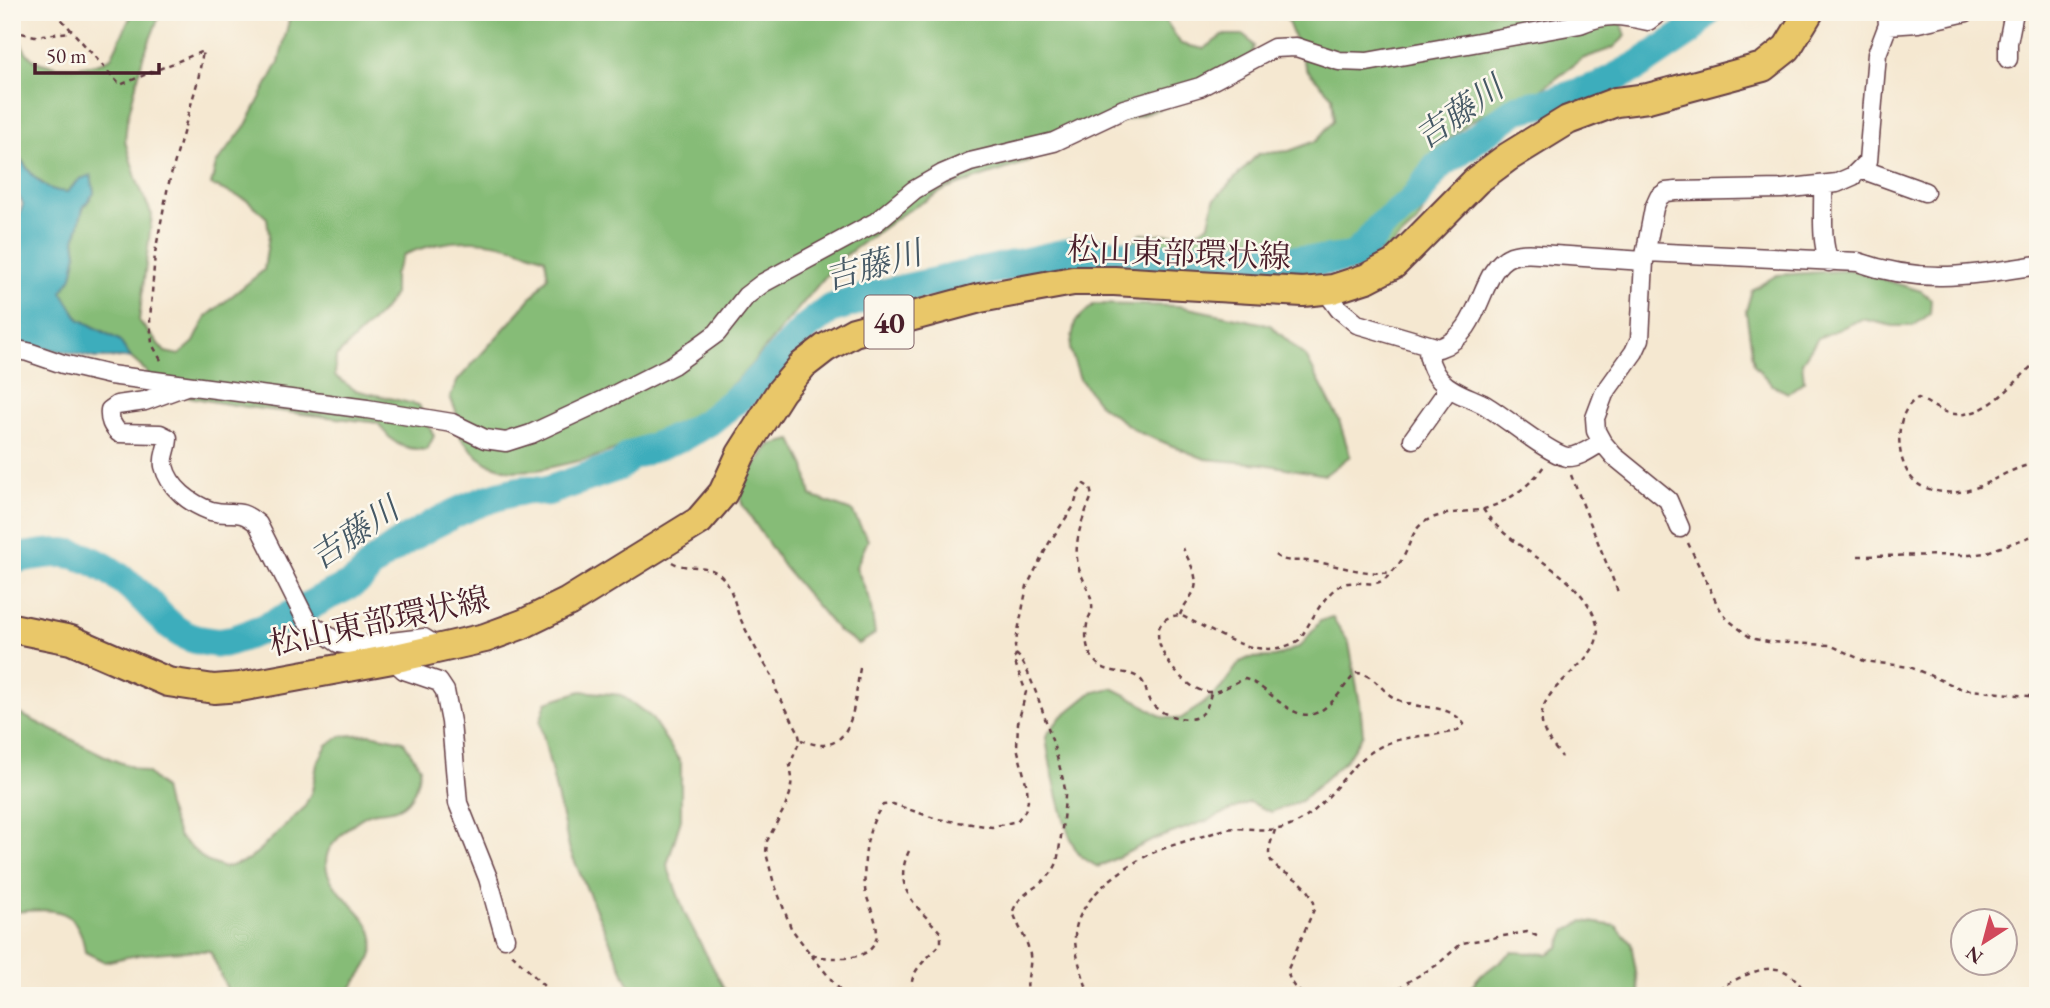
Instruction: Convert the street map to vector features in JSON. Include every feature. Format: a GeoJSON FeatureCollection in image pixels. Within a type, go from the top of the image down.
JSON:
{"type":"FeatureCollection","features":[{"type":"Feature","properties":{"kind":"main road","name":"松山東部環状線"},"geometry":{"type":"LineString","coordinates":[[12,628],[71,640],[167,682],[191,687],[240,687],[392,659],[485,638],[523,624],[568,602],[699,521],[723,493],[741,454],[781,391],[803,365],[853,332],[980,298],[1073,281],[1303,292],[1367,278],[1394,264],[1477,180],[1508,157],[1568,120],[1616,102],[1648,98],[1763,66],[1787,48],[1809,12]]}},
{"type":"Feature","properties":{"kind":"street"},"geometry":{"type":"LineString","coordinates":[[12,349],[110,375],[354,407],[452,423],[485,439],[506,442],[531,434],[590,407],[673,365],[717,332],[746,296],[763,283],[876,222],[914,190],[942,174],[970,162],[1054,142],[1124,109],[1200,87],[1274,48],[1296,47],[1339,61],[1367,62],[1567,26],[1600,16],[1621,15],[1648,21],[1660,12]]}},
{"type":"Feature","properties":{"kind":"street"},"geometry":{"type":"LineString","coordinates":[[1680,528],[1668,500],[1614,456],[1595,431],[1595,418],[1604,394],[1640,339],[1645,256],[1654,208],[1659,197],[1666,192],[1782,189],[1823,185],[1837,183],[1853,176],[1868,161],[1877,54],[1887,19],[1918,23],[1967,12]]}},
{"type":"Feature","properties":{"kind":"street"},"geometry":{"type":"LineString","coordinates":[[2008,59],[2007,43],[2014,12]]}},
{"type":"Feature","properties":{"kind":"street"},"geometry":{"type":"LineString","coordinates":[[1861,169],[1925,192]]}},
{"type":"Feature","properties":{"kind":"street"},"geometry":{"type":"LineString","coordinates":[[1823,185],[1823,246],[1829,262]]}},
{"type":"Feature","properties":{"kind":"street"},"geometry":{"type":"LineString","coordinates":[[1325,289],[1339,309],[1357,324],[1438,348],[1451,344],[1462,334],[1498,265],[1509,257],[1523,253],[1858,262],[1905,276],[1943,277],[2038,265]]}},
{"type":"Feature","properties":{"kind":"street"},"geometry":{"type":"LineString","coordinates":[[1428,345],[1430,361],[1437,377],[1445,385],[1485,405],[1555,452],[1569,457],[1576,456],[1602,442]]}},
{"type":"Feature","properties":{"kind":"street"},"geometry":{"type":"LineString","coordinates":[[1413,439],[1445,394],[1445,385]]}},
{"type":"Feature","properties":{"kind":"street"},"geometry":{"type":"LineString","coordinates":[[186,386],[145,401],[117,405],[110,410],[109,417],[113,427],[119,433],[160,434],[168,438],[164,466],[178,491],[213,512],[246,514],[258,524],[306,620],[338,643],[358,646],[424,638],[441,648]]}},
{"type":"Feature","properties":{"kind":"street"},"geometry":{"type":"LineString","coordinates":[[392,659],[404,670],[439,682],[445,691],[451,722],[458,803],[488,878],[505,938]]}},
{"type":"Feature","properties":{"kind":"path"},"geometry":{"type":"LineString","coordinates":[[55,12],[120,85],[203,51],[198,80],[168,186],[155,253],[150,320],[152,344],[165,368],[186,386]]}},
{"type":"Feature","properties":{"kind":"path"},"geometry":{"type":"LineString","coordinates":[[12,31],[35,36],[71,32]]}},
{"type":"Feature","properties":{"kind":"path"},"geometry":{"type":"LineString","coordinates":[[2038,360],[1983,410],[1955,414],[1938,410],[1918,398],[1910,402],[1905,412],[1899,442],[1900,455],[1906,470],[1915,482],[1925,488],[1970,491],[2026,464],[2038,463]]}},
{"type":"Feature","properties":{"kind":"path"},"geometry":{"type":"LineString","coordinates":[[1089,996],[1075,937],[1077,922],[1084,908],[1104,887],[1142,859],[1226,829],[1237,827],[1275,830],[1290,826],[1305,818],[1375,749],[1408,737],[1457,731],[1464,724],[1449,711],[1397,700],[1365,673],[1357,673],[1326,708],[1312,715],[1296,714],[1245,679],[1211,693],[1198,691],[1183,679],[1162,652],[1156,638],[1166,619],[1180,615],[1236,643],[1269,648],[1299,640],[1334,590],[1352,582],[1380,583],[1401,561],[1419,526],[1426,521],[1467,510],[1483,509],[1509,498],[1526,486],[1555,452]]}},
{"type":"Feature","properties":{"kind":"path"},"geometry":{"type":"LineString","coordinates":[[1576,456],[1570,463],[1570,473],[1618,592]]}},
{"type":"Feature","properties":{"kind":"path"},"geometry":{"type":"LineString","coordinates":[[811,955],[842,960],[857,957],[870,949],[877,939],[876,926],[865,891],[865,878],[867,836],[883,805],[893,804],[937,820],[992,827],[1017,821],[1025,811],[1028,801],[1027,787],[1017,747],[1018,723],[1026,692],[1014,660],[1015,646],[1027,586],[1084,484],[1090,488],[1092,496],[1079,531],[1076,548],[1079,569],[1093,609],[1088,621],[1086,641],[1091,656],[1100,666],[1115,673],[1138,677],[1155,708],[1176,716],[1186,719],[1200,716],[1205,711],[1211,693]]}},
{"type":"Feature","properties":{"kind":"path"},"geometry":{"type":"LineString","coordinates":[[1483,509],[1497,526],[1561,577],[1587,606],[1596,621],[1598,634],[1593,648],[1551,693],[1544,706],[1542,719],[1546,734],[1562,757]]}},
{"type":"Feature","properties":{"kind":"path"},"geometry":{"type":"LineString","coordinates":[[1680,528],[1700,564],[1718,606],[1727,619],[1751,638],[1768,642],[1830,645],[1864,661],[1910,667],[1962,689],[2038,697]]}},
{"type":"Feature","properties":{"kind":"path"},"geometry":{"type":"LineString","coordinates":[[1858,556],[1970,555],[1984,553],[2038,534]]}},
{"type":"Feature","properties":{"kind":"path"},"geometry":{"type":"LineString","coordinates":[[658,546],[678,565],[702,566],[725,579],[740,617],[775,680],[776,690],[798,731],[800,740],[790,765],[790,794],[767,841],[766,853],[791,928],[845,996]]}},
{"type":"Feature","properties":{"kind":"path"},"geometry":{"type":"LineString","coordinates":[[1180,615],[1196,584],[1183,548]]}},
{"type":"Feature","properties":{"kind":"path"},"geometry":{"type":"LineString","coordinates":[[1275,555],[1287,562],[1318,562],[1370,572],[1391,572]]}},
{"type":"Feature","properties":{"kind":"path"},"geometry":{"type":"LineString","coordinates":[[1016,654],[1023,659],[1040,703],[1065,792],[1057,864],[1043,884],[1017,900],[1013,911],[1030,954],[1026,978],[1028,996]]}},
{"type":"Feature","properties":{"kind":"path"},"geometry":{"type":"LineString","coordinates":[[800,740],[819,745],[837,741],[852,717],[860,664]]}},
{"type":"Feature","properties":{"kind":"path"},"geometry":{"type":"LineString","coordinates":[[1275,830],[1269,855],[1272,862],[1278,870],[1300,880],[1309,888],[1314,900],[1315,907],[1288,969],[1288,977],[1293,985],[1307,996]]}},
{"type":"Feature","properties":{"kind":"path"},"geometry":{"type":"LineString","coordinates":[[909,850],[904,862],[907,894],[914,907],[940,933],[941,943],[917,968],[912,978],[911,990],[914,996]]}},
{"type":"Feature","properties":{"kind":"path"},"geometry":{"type":"LineString","coordinates":[[1392,996],[1406,983],[1437,965],[1462,943],[1527,932],[1537,936]]}},
{"type":"Feature","properties":{"kind":"path"},"geometry":{"type":"LineString","coordinates":[[505,938],[512,953],[545,987],[549,996]]}},
{"type":"Feature","properties":{"kind":"path"},"geometry":{"type":"LineString","coordinates":[[1712,996],[1722,987],[1750,973],[1776,968],[1792,975],[1807,996]]}},
{"type":"Feature","properties":{"kind":"path"},"geometry":{"type":"LineString","coordinates":[[1948,996],[1980,991],[1994,996]]}},
{"type":"Feature","properties":{"kind":"green space"},"geometry":{"type":"Polygon","coordinates":[[[133,12],[161,12],[143,57],[127,121],[125,141],[137,181],[152,215],[139,321],[165,352],[179,355],[194,342],[206,317],[264,270],[269,235],[267,218],[247,200],[211,185],[216,164],[246,125],[279,62],[291,12],[1163,12],[1181,44],[1204,49],[1223,35],[1245,35],[1254,46],[1248,74],[1214,90],[1088,133],[1024,163],[946,189],[901,215],[839,260],[746,371],[703,412],[592,458],[538,470],[511,471],[489,464],[476,455],[461,438],[456,411],[450,397],[458,380],[548,277],[545,258],[527,251],[492,243],[457,241],[403,255],[394,275],[394,294],[383,311],[336,357],[335,376],[355,390],[419,405],[434,436],[427,450],[398,444],[378,423],[238,405],[155,389],[146,371],[131,358],[119,340],[79,319],[61,291],[77,253],[75,240],[83,208],[94,193],[91,176],[80,179],[67,192],[54,192],[33,176],[12,146],[12,23],[25,50],[36,61],[43,64],[85,66],[111,57],[133,12]]]}},
{"type":"Feature","properties":{"kind":"green space"},"geometry":{"type":"Polygon","coordinates":[[[1284,12],[1618,12],[1626,36],[1613,48],[1582,59],[1533,96],[1499,107],[1471,121],[1438,148],[1423,169],[1433,193],[1417,223],[1389,248],[1367,259],[1321,264],[1263,261],[1152,273],[1124,260],[1122,252],[1140,234],[1192,234],[1209,224],[1214,200],[1258,154],[1289,151],[1316,141],[1334,120],[1332,96],[1307,70],[1284,12]]]}},
{"type":"Feature","properties":{"kind":"green space"},"geometry":{"type":"Polygon","coordinates":[[[1852,270],[1921,291],[1931,299],[1930,314],[1913,326],[1893,326],[1862,319],[1818,338],[1802,362],[1804,381],[1788,393],[1772,385],[1754,365],[1746,311],[1752,290],[1777,275],[1852,270]]]}},
{"type":"Feature","properties":{"kind":"green space"},"geometry":{"type":"Polygon","coordinates":[[[1094,304],[1179,306],[1270,325],[1307,358],[1339,420],[1350,456],[1325,475],[1263,464],[1205,459],[1138,432],[1100,405],[1080,379],[1070,349],[1075,322],[1094,304]]]}},
{"type":"Feature","properties":{"kind":"green space"},"geometry":{"type":"Polygon","coordinates":[[[792,440],[805,466],[811,496],[852,511],[868,540],[856,567],[870,601],[875,634],[859,644],[838,631],[784,567],[742,504],[739,487],[770,445],[792,440]]]}},
{"type":"Feature","properties":{"kind":"green space"},"geometry":{"type":"Polygon","coordinates":[[[1332,617],[1349,643],[1363,734],[1346,760],[1301,801],[1271,812],[1249,802],[1155,839],[1098,867],[1081,856],[1068,832],[1047,747],[1046,736],[1060,718],[1091,693],[1112,688],[1162,717],[1180,719],[1221,688],[1240,662],[1249,658],[1275,657],[1301,646],[1320,621],[1332,617]]]}},
{"type":"Feature","properties":{"kind":"green space"},"geometry":{"type":"Polygon","coordinates":[[[581,691],[621,695],[651,717],[681,763],[681,819],[667,865],[685,914],[728,996],[634,996],[570,851],[540,722],[546,702],[581,691]]]}},
{"type":"Feature","properties":{"kind":"green space"},"geometry":{"type":"Polygon","coordinates":[[[12,710],[111,759],[148,773],[163,788],[179,837],[206,861],[224,868],[249,860],[304,808],[312,791],[317,764],[327,745],[341,736],[370,734],[403,741],[420,767],[416,785],[408,801],[395,809],[372,813],[360,819],[344,832],[328,852],[326,866],[330,878],[358,911],[373,935],[369,962],[347,996],[222,996],[227,989],[210,951],[157,953],[105,962],[85,952],[82,936],[70,917],[51,911],[12,912],[12,710]]]}},
{"type":"Feature","properties":{"kind":"green space"},"geometry":{"type":"Polygon","coordinates":[[[1583,921],[1616,926],[1631,943],[1640,996],[1464,996],[1478,978],[1512,952],[1548,954],[1559,947],[1566,931],[1583,921]]]}},
{"type":"Feature","properties":{"kind":"water"},"geometry":{"type":"Polygon","coordinates":[[[12,146],[34,177],[57,191],[67,192],[80,179],[91,175],[94,193],[83,208],[75,240],[77,253],[72,277],[62,292],[79,319],[119,340],[131,358],[96,358],[12,342],[12,234],[23,204],[12,185],[12,146]]]}},
{"type":"Feature","properties":{"kind":"waterway","name":"吉藤川"},"geometry":{"type":"LineString","coordinates":[[12,559],[59,553],[85,558],[105,567],[123,580],[184,635],[218,643],[239,638],[278,622],[352,584],[388,552],[456,512],[506,494],[528,490],[545,492],[619,466],[630,456],[683,436],[708,422],[747,391],[807,327],[830,309],[872,296],[1072,252],[1112,253],[1154,259],[1200,256],[1321,261],[1353,257],[1381,226],[1413,201],[1437,167],[1517,109],[1551,102],[1600,86],[1639,65],[1690,31],[1707,12]]}}]}
